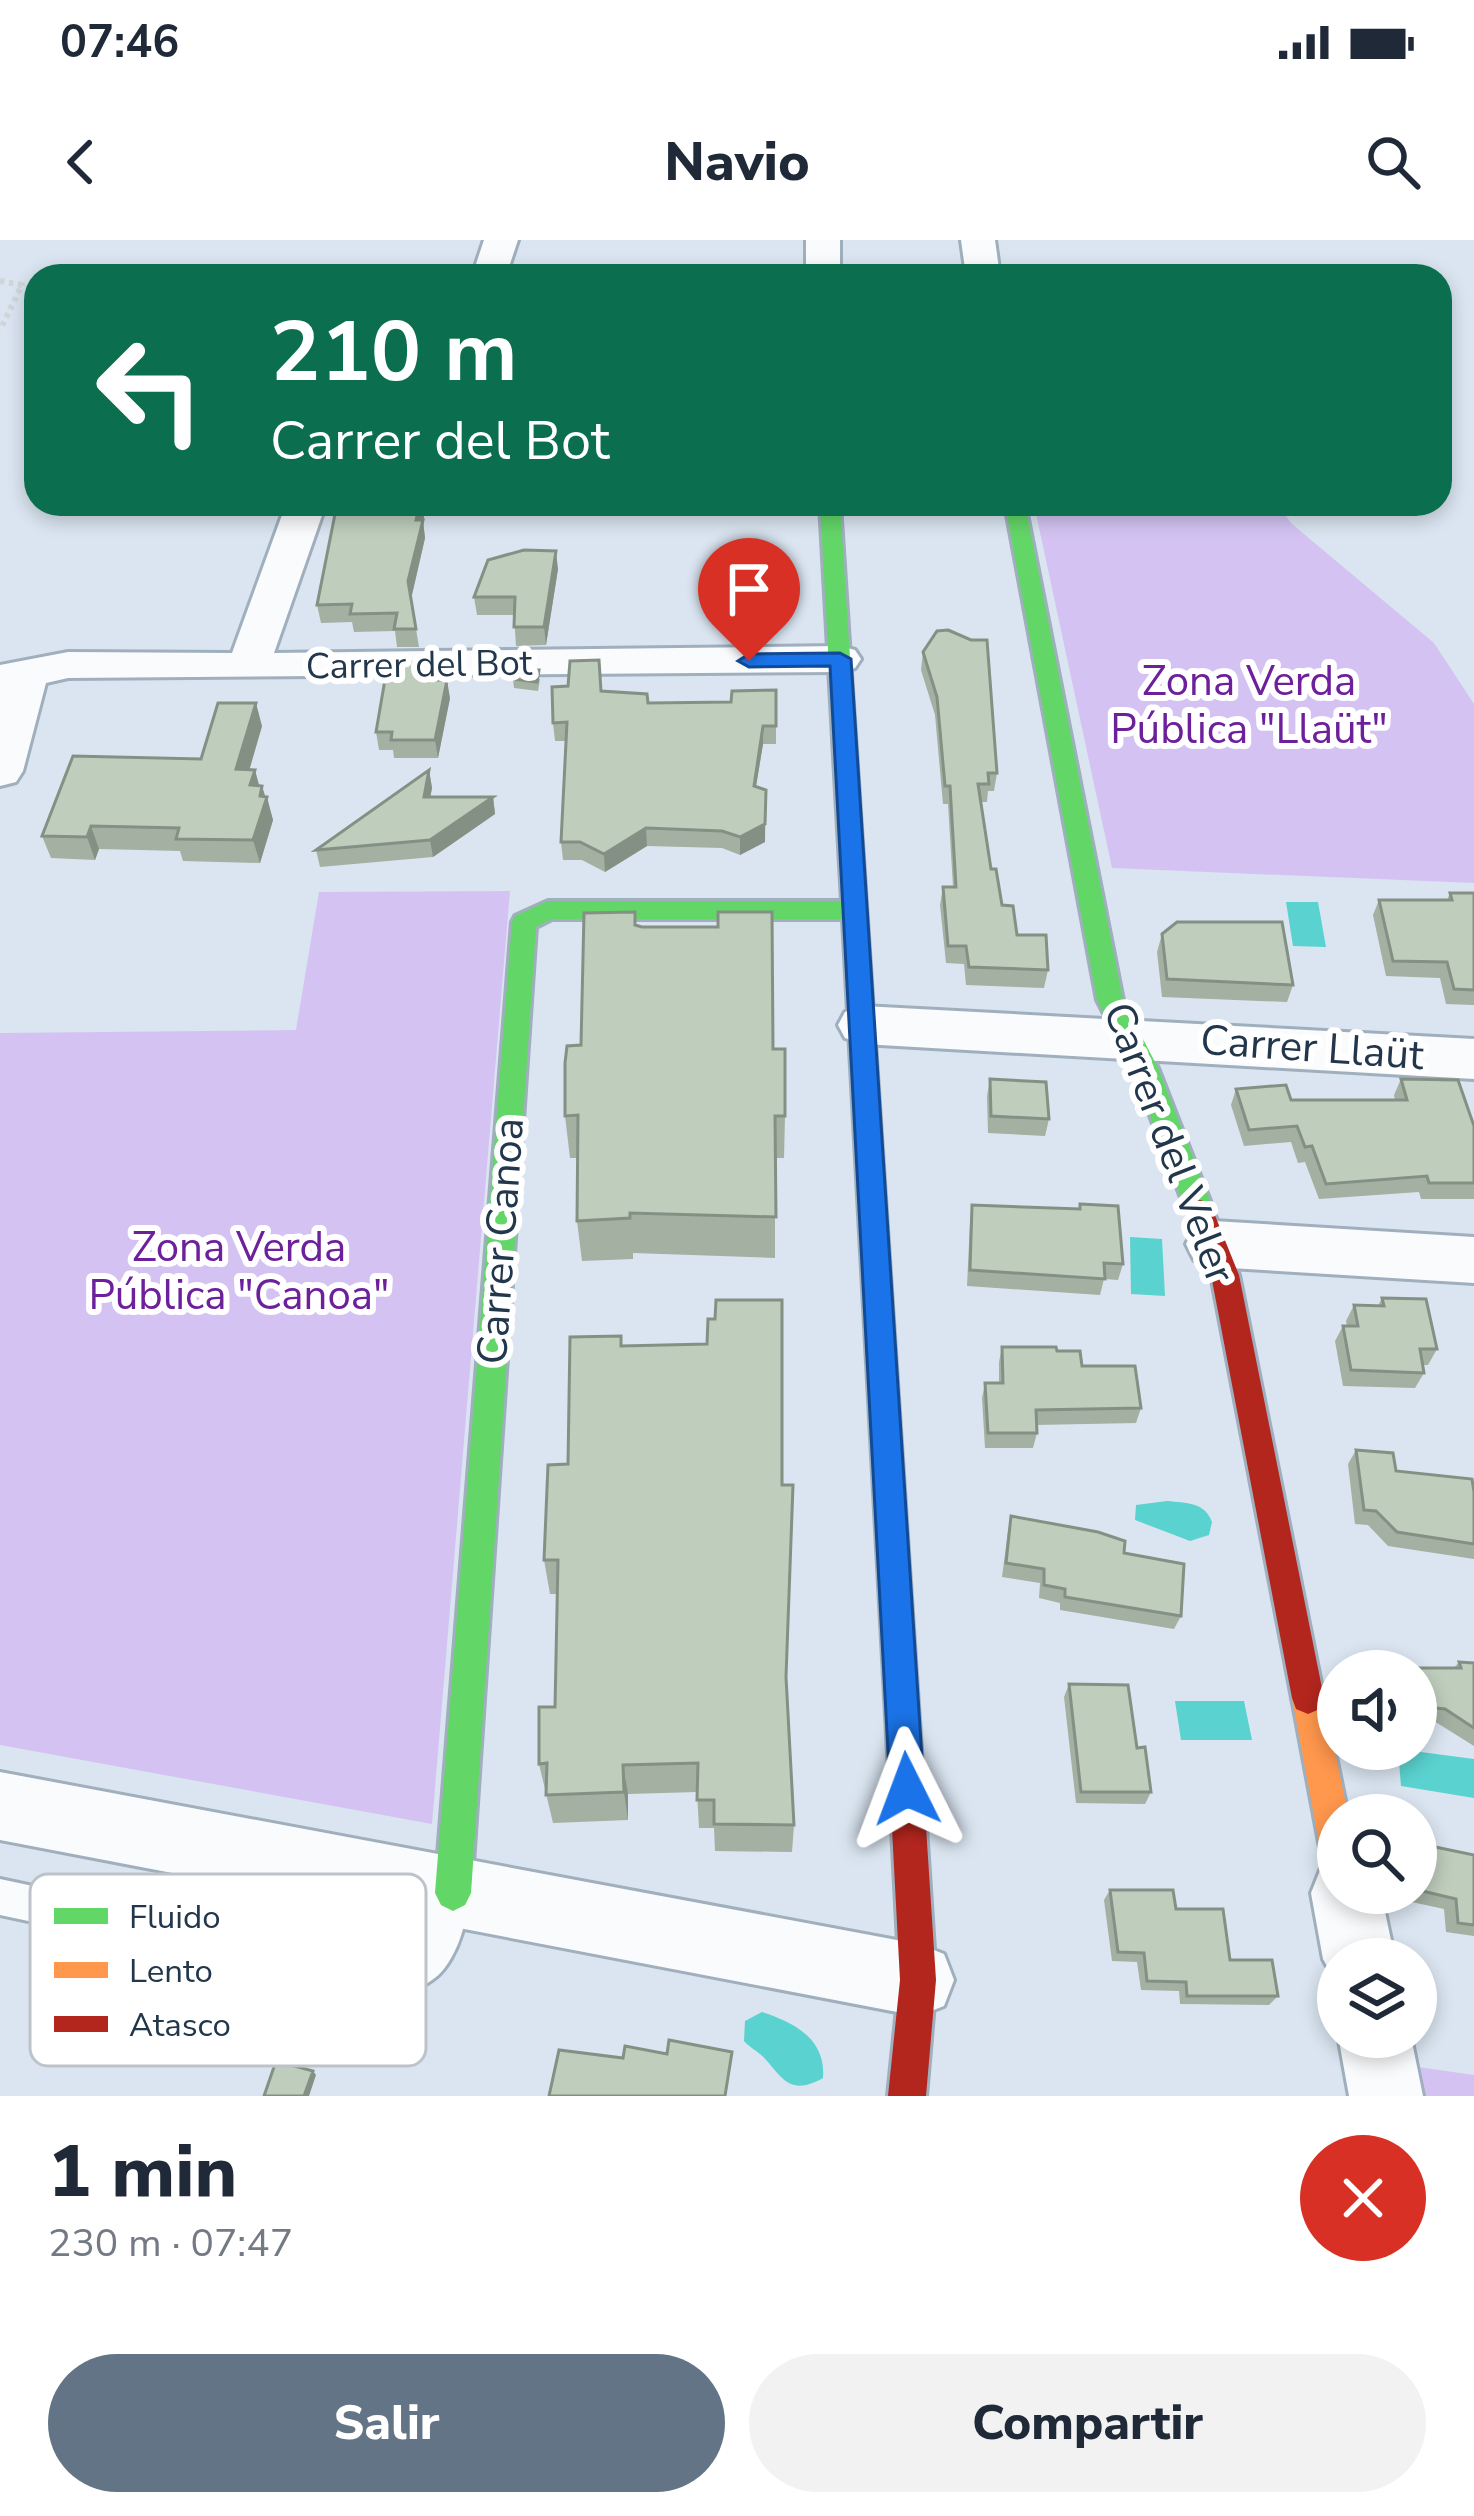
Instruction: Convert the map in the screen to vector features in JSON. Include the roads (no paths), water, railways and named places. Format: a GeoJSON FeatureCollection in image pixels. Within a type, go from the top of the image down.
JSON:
{"type":"FeatureCollection","features":[{"type":"Feature","properties":{"kind":"street"},"geometry":{"type":"LineString","coordinates":[[248,667],[302,516]]}},
{"type":"Feature","properties":{"kind":"street"},"geometry":{"type":"LineString","coordinates":[[831,516],[918,1980],[907,2096]]}},
{"type":"Feature","properties":{"kind":"street","name":"Carrer del Veler"},"geometry":{"type":"LineString","coordinates":[[1017,516],[1110,1000],[1145,1068],[1225,1275],[1326,1794]]}},
{"type":"Feature","properties":{"kind":"street","name":"Carrer del Bot"},"geometry":{"type":"LineString","coordinates":[[14,678],[68,665],[840,659]]}},
{"type":"Feature","properties":{"kind":"street"},"geometry":{"type":"LineString","coordinates":[[0,771],[18,727],[14,678]]}},
{"type":"Feature","properties":{"kind":"street","name":"Carrer Canoa"},"geometry":{"type":"LineString","coordinates":[[453,1893],[524,922],[548,910],[854,910]]}},
{"type":"Feature","properties":{"kind":"street","name":"Carrer Llaüt"},"geometry":{"type":"LineString","coordinates":[[863,1025],[1126,1036],[1474,1059]]}},
{"type":"Feature","properties":{"kind":"street"},"geometry":{"type":"LineString","coordinates":[[1214,1244],[1474,1260]]}},
{"type":"Feature","properties":{"kind":"street"},"geometry":{"type":"LineString","coordinates":[[0,1807],[353,1874]]}},
{"type":"Feature","properties":{"kind":"street"},"geometry":{"type":"LineString","coordinates":[[426,1888],[918,1980]]}},
{"type":"Feature","properties":{"kind":"street"},"geometry":{"type":"LineString","coordinates":[[1379,2058],[1386,2096]]}},
{"type":"Feature","properties":{"kind":"lane"},"geometry":{"type":"LineString","coordinates":[[426,1966],[438,1950],[453,1893]]}},
{"type":"Feature","properties":{"kind":"lane"},"geometry":{"type":"LineString","coordinates":[[0,1897],[30,1903]]}},
{"type":"Feature","properties":{"kind":"park label","name":"Zona Verda Pública \"Llaüt\""},"geometry":{"type":"Point","coordinates":[1249,705]}},
{"type":"Feature","properties":{"kind":"park label","name":"Zona Verda Pública \"Canoa\""},"geometry":{"type":"Point","coordinates":[239,1271]}}]}
